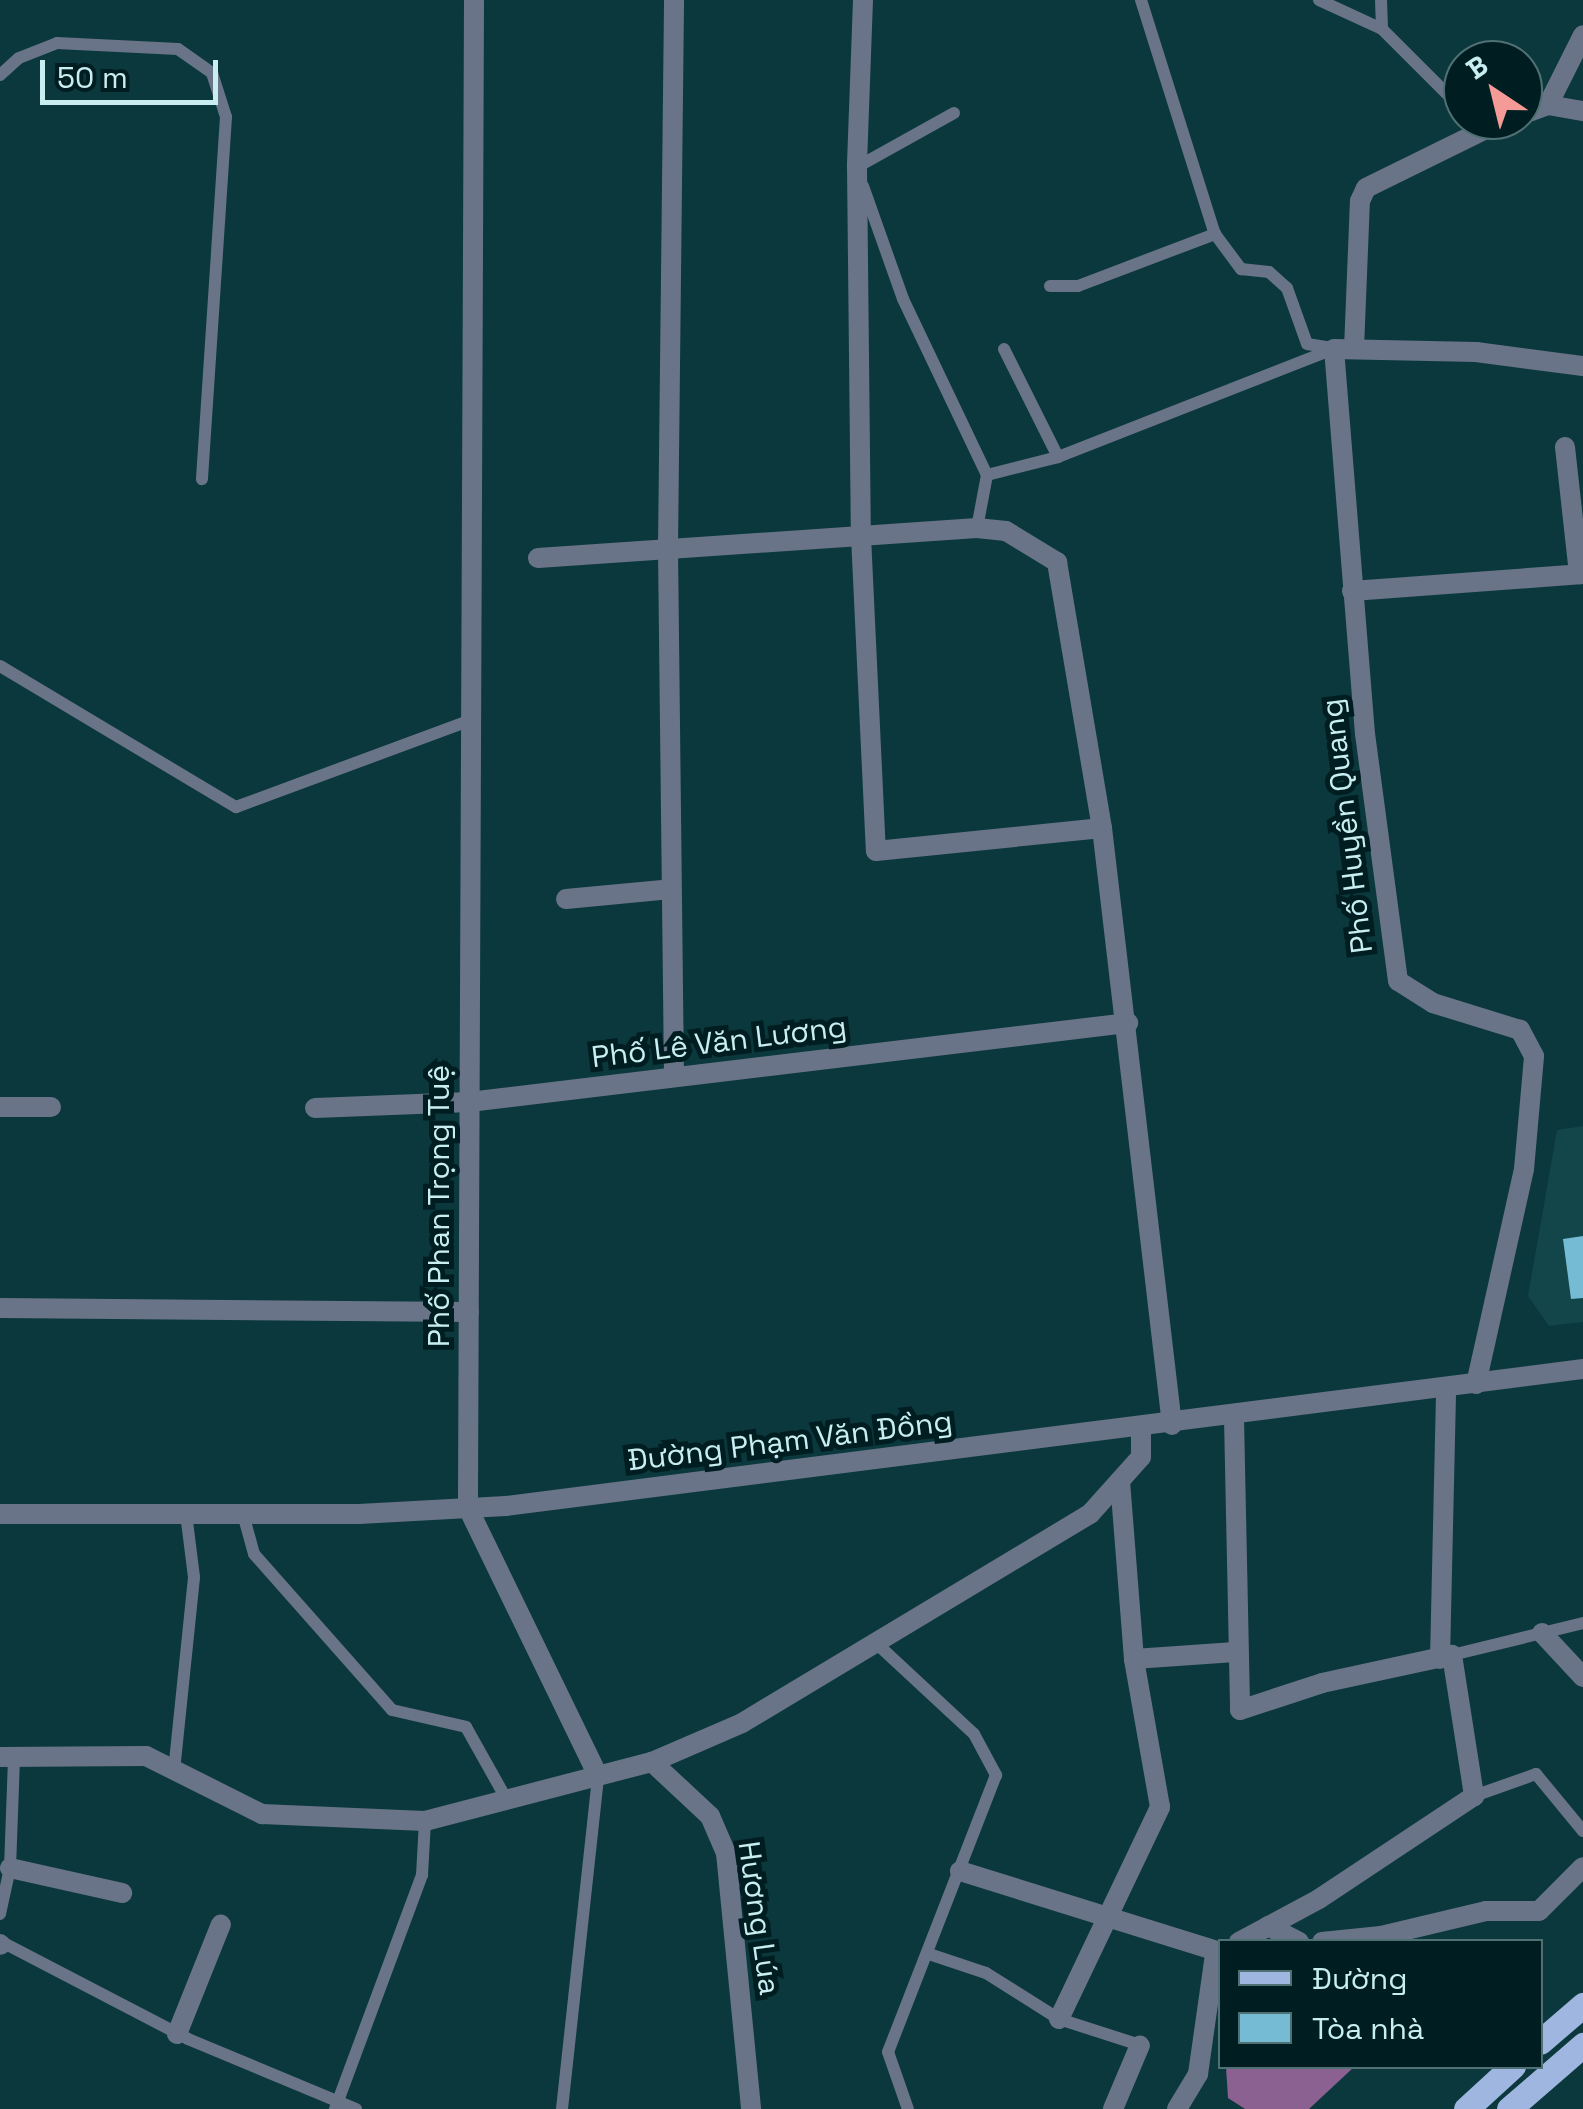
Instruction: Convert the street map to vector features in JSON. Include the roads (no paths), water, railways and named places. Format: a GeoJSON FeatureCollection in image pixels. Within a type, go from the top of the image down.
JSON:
{"type":"FeatureCollection","features":[{"type":"Feature","properties":{"kind":"main road"},"geometry":{"type":"LineString","coordinates":[[1543,2039],[1583,2005]]}},
{"type":"Feature","properties":{"kind":"main road"},"geometry":{"type":"LineString","coordinates":[[1509,2109],[1583,2045]]}},
{"type":"Feature","properties":{"kind":"main road"},"geometry":{"type":"LineString","coordinates":[[1466,2109],[1510,2069]]}},
{"type":"Feature","properties":{"kind":"street","name":"Phố Phan Trọng Tuệ"},"geometry":{"type":"LineString","coordinates":[[468,1508],[474,0]]}},
{"type":"Feature","properties":{"kind":"street"},"geometry":{"type":"LineString","coordinates":[[674,0],[668,549],[674,1077]]}},
{"type":"Feature","properties":{"kind":"street"},"geometry":{"type":"LineString","coordinates":[[863,0],[857,166],[861,536],[876,850],[1102,828]]}},
{"type":"Feature","properties":{"kind":"street"},"geometry":{"type":"LineString","coordinates":[[1548,105],[1583,36]]}},
{"type":"Feature","properties":{"kind":"street"},"geometry":{"type":"LineString","coordinates":[[1543,107],[1583,111]]}},
{"type":"Feature","properties":{"kind":"street","name":"Phố Huyền Quang"},"geometry":{"type":"LineString","coordinates":[[1448,140],[1366,188],[1360,201],[1344,349],[1352,591],[1398,981],[1433,1003],[1520,1030],[1534,1056],[1524,1169],[1476,1384]]}},
{"type":"Feature","properties":{"kind":"street"},"geometry":{"type":"LineString","coordinates":[[1344,349],[1476,352],[1583,366]]}},
{"type":"Feature","properties":{"kind":"street"},"geometry":{"type":"LineString","coordinates":[[1352,591],[1581,574],[1566,447]]}},
{"type":"Feature","properties":{"kind":"street"},"geometry":{"type":"LineString","coordinates":[[538,558],[978,528],[1006,531],[1056,562],[1102,828],[1128,1023],[1172,1425]]}},
{"type":"Feature","properties":{"kind":"street"},"geometry":{"type":"LineString","coordinates":[[566,899],[672,889]]}},
{"type":"Feature","properties":{"kind":"street","name":"Phố Lê Văn Lương"},"geometry":{"type":"LineString","coordinates":[[316,1108],[469,1102],[1128,1023]]}},
{"type":"Feature","properties":{"kind":"street"},"geometry":{"type":"LineString","coordinates":[[0,1107],[51,1107]]}},
{"type":"Feature","properties":{"kind":"street"},"geometry":{"type":"LineString","coordinates":[[0,1308],[469,1312]]}},
{"type":"Feature","properties":{"kind":"street","name":"Đường Phạm Văn Đồng"},"geometry":{"type":"LineString","coordinates":[[0,1514],[243,1514],[468,1508],[1234,1418],[1583,1369]]}},
{"type":"Feature","properties":{"kind":"street"},"geometry":{"type":"LineString","coordinates":[[1244,1939],[1474,1796],[1446,1657],[1446,1388]]}},
{"type":"Feature","properties":{"kind":"street"},"geometry":{"type":"LineString","coordinates":[[1234,1418],[1234,1652],[1240,1710],[1322,1683],[1446,1657]]}},
{"type":"Feature","properties":{"kind":"street"},"geometry":{"type":"LineString","coordinates":[[7,1757],[146,1756],[262,1814],[425,1821],[652,1762],[742,1723],[1090,1514],[1141,1458],[1141,1428]]}},
{"type":"Feature","properties":{"kind":"street"},"geometry":{"type":"LineString","coordinates":[[1059,2019],[1160,1807],[1134,1658],[1120,1481]]}},
{"type":"Feature","properties":{"kind":"street"},"geometry":{"type":"LineString","coordinates":[[468,1508],[598,1776]]}},
{"type":"Feature","properties":{"kind":"street"},"geometry":{"type":"LineString","coordinates":[[1542,1633],[1583,1677]]}},
{"type":"Feature","properties":{"kind":"street"},"geometry":{"type":"LineString","coordinates":[[1134,1658],[1234,1652]]}},
{"type":"Feature","properties":{"kind":"street","name":"Hương Lúa"},"geometry":{"type":"LineString","coordinates":[[652,1762],[710,1816],[726,1853],[750,2109]]}},
{"type":"Feature","properties":{"kind":"street"},"geometry":{"type":"LineString","coordinates":[[1352,1939],[1486,1912],[1539,1911],[1583,1866]]}},
{"type":"Feature","properties":{"kind":"street"},"geometry":{"type":"LineString","coordinates":[[10,1868],[122,1893]]}},
{"type":"Feature","properties":{"kind":"street"},"geometry":{"type":"LineString","coordinates":[[960,1871],[1218,1953],[1198,2074],[1176,2109]]}},
{"type":"Feature","properties":{"kind":"street"},"geometry":{"type":"LineString","coordinates":[[177,2034],[221,1924]]}},
{"type":"Feature","properties":{"kind":"street"},"geometry":{"type":"LineString","coordinates":[[1268,1926],[1294,1939]]}},
{"type":"Feature","properties":{"kind":"street"},"geometry":{"type":"LineString","coordinates":[[1114,2109],[1140,2044]]}},
{"type":"Feature","properties":{"kind":"lane"},"geometry":{"type":"LineString","coordinates":[[1141,0],[1215,234],[1241,269],[1270,272],[1287,288],[1307,344],[1344,349]]}},
{"type":"Feature","properties":{"kind":"lane"},"geometry":{"type":"LineString","coordinates":[[1319,0],[1382,29],[1443,90]]}},
{"type":"Feature","properties":{"kind":"lane"},"geometry":{"type":"LineString","coordinates":[[1381,0],[1382,29]]}},
{"type":"Feature","properties":{"kind":"lane"},"geometry":{"type":"LineString","coordinates":[[0,75],[19,58],[58,43],[178,48],[212,73],[226,117],[202,479]]}},
{"type":"Feature","properties":{"kind":"lane"},"geometry":{"type":"LineString","coordinates":[[954,113],[857,166],[903,299],[988,475],[978,528]]}},
{"type":"Feature","properties":{"kind":"lane"},"geometry":{"type":"LineString","coordinates":[[1050,286],[1078,286],[1215,234]]}},
{"type":"Feature","properties":{"kind":"lane"},"geometry":{"type":"LineString","coordinates":[[1004,349],[1058,457]]}},
{"type":"Feature","properties":{"kind":"lane"},"geometry":{"type":"LineString","coordinates":[[988,475],[1058,457],[1344,349]]}},
{"type":"Feature","properties":{"kind":"lane"},"geometry":{"type":"LineString","coordinates":[[0,666],[236,807],[471,720]]}},
{"type":"Feature","properties":{"kind":"lane"},"geometry":{"type":"LineString","coordinates":[[174,1771],[194,1577],[186,1514]]}},
{"type":"Feature","properties":{"kind":"lane"},"geometry":{"type":"LineString","coordinates":[[243,1514],[254,1554],[392,1710],[466,1727],[507,1800]]}},
{"type":"Feature","properties":{"kind":"lane"},"geometry":{"type":"LineString","coordinates":[[1446,1657],[1583,1624]]}},
{"type":"Feature","properties":{"kind":"lane"},"geometry":{"type":"LineString","coordinates":[[876,1642],[990,1756],[996,1774],[888,2052],[908,2109]]}},
{"type":"Feature","properties":{"kind":"lane"},"geometry":{"type":"LineString","coordinates":[[0,1914],[10,1868],[7,1757]]}},
{"type":"Feature","properties":{"kind":"lane"},"geometry":{"type":"LineString","coordinates":[[1474,1796],[1536,1774],[1583,1831]]}},
{"type":"Feature","properties":{"kind":"lane"},"geometry":{"type":"LineString","coordinates":[[562,2109],[598,1776]]}},
{"type":"Feature","properties":{"kind":"lane"},"geometry":{"type":"LineString","coordinates":[[338,2104],[422,1876],[425,1821]]}},
{"type":"Feature","properties":{"kind":"lane"},"geometry":{"type":"LineString","coordinates":[[0,1943],[177,2034],[356,2109]]}},
{"type":"Feature","properties":{"kind":"lane"},"geometry":{"type":"LineString","coordinates":[[929,1954],[986,1973],[1059,2019],[1140,2044]]}}]}
